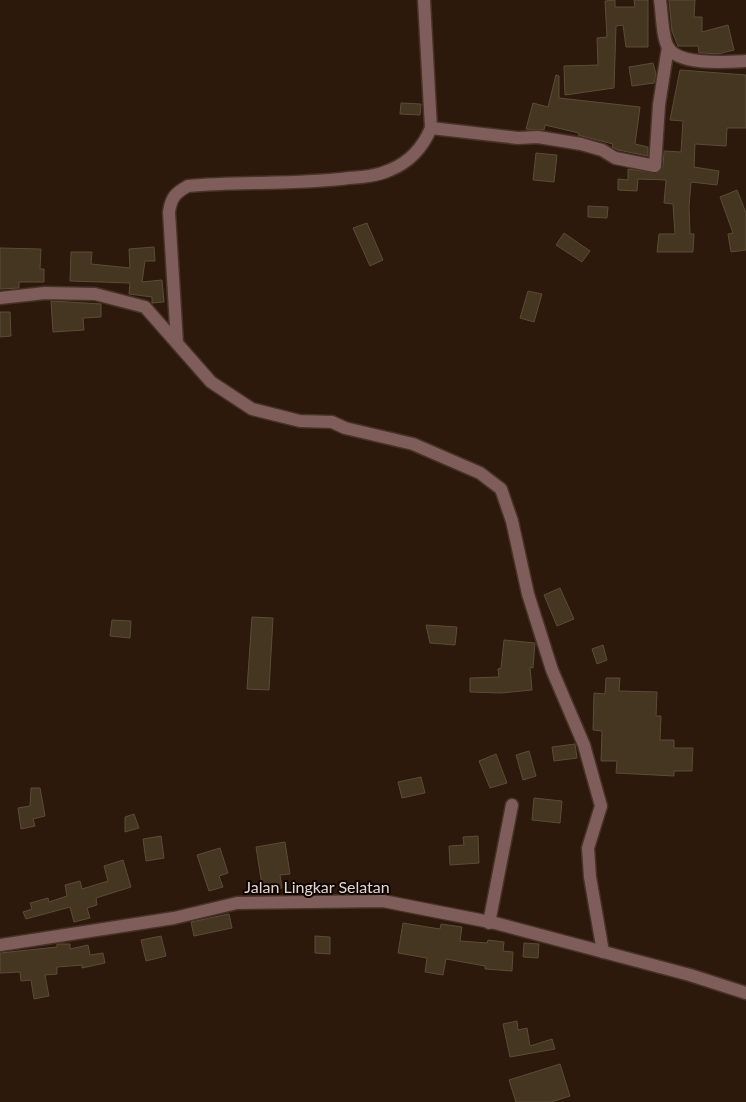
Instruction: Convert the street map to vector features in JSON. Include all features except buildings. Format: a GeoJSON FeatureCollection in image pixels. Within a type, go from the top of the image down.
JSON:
{"type":"FeatureCollection","features":[{"type":"Feature","properties":{"kind":"street"},"geometry":{"type":"LineString","coordinates":[[177,343],[169,212],[171,200],[176,193],[188,186],[315,183],[379,174],[399,166],[425,143],[431,128],[424,0]]}},
{"type":"Feature","properties":{"kind":"street"},"geometry":{"type":"LineString","coordinates":[[431,128],[518,138],[538,137],[581,144],[602,150],[614,158],[655,166],[659,105],[668,47],[660,0]]}},
{"type":"Feature","properties":{"kind":"street"},"geometry":{"type":"LineString","coordinates":[[668,47],[678,56],[708,62],[746,61]]}},
{"type":"Feature","properties":{"kind":"street"},"geometry":{"type":"LineString","coordinates":[[0,298],[45,293],[95,294],[145,307],[211,382],[252,409],[300,422],[332,422],[345,428],[412,444],[480,473],[500,489],[512,522],[528,594],[552,670],[584,745],[601,806],[588,848],[590,877],[602,952]]}},
{"type":"Feature","properties":{"kind":"street"},"geometry":{"type":"LineString","coordinates":[[489,923],[512,804]]}},
{"type":"Feature","properties":{"kind":"street","name":"Jalan Lingkar Selatan"},"geometry":{"type":"LineString","coordinates":[[0,945],[174,918],[237,903],[272,901],[383,901],[489,923],[690,975],[746,993]]}}]}
